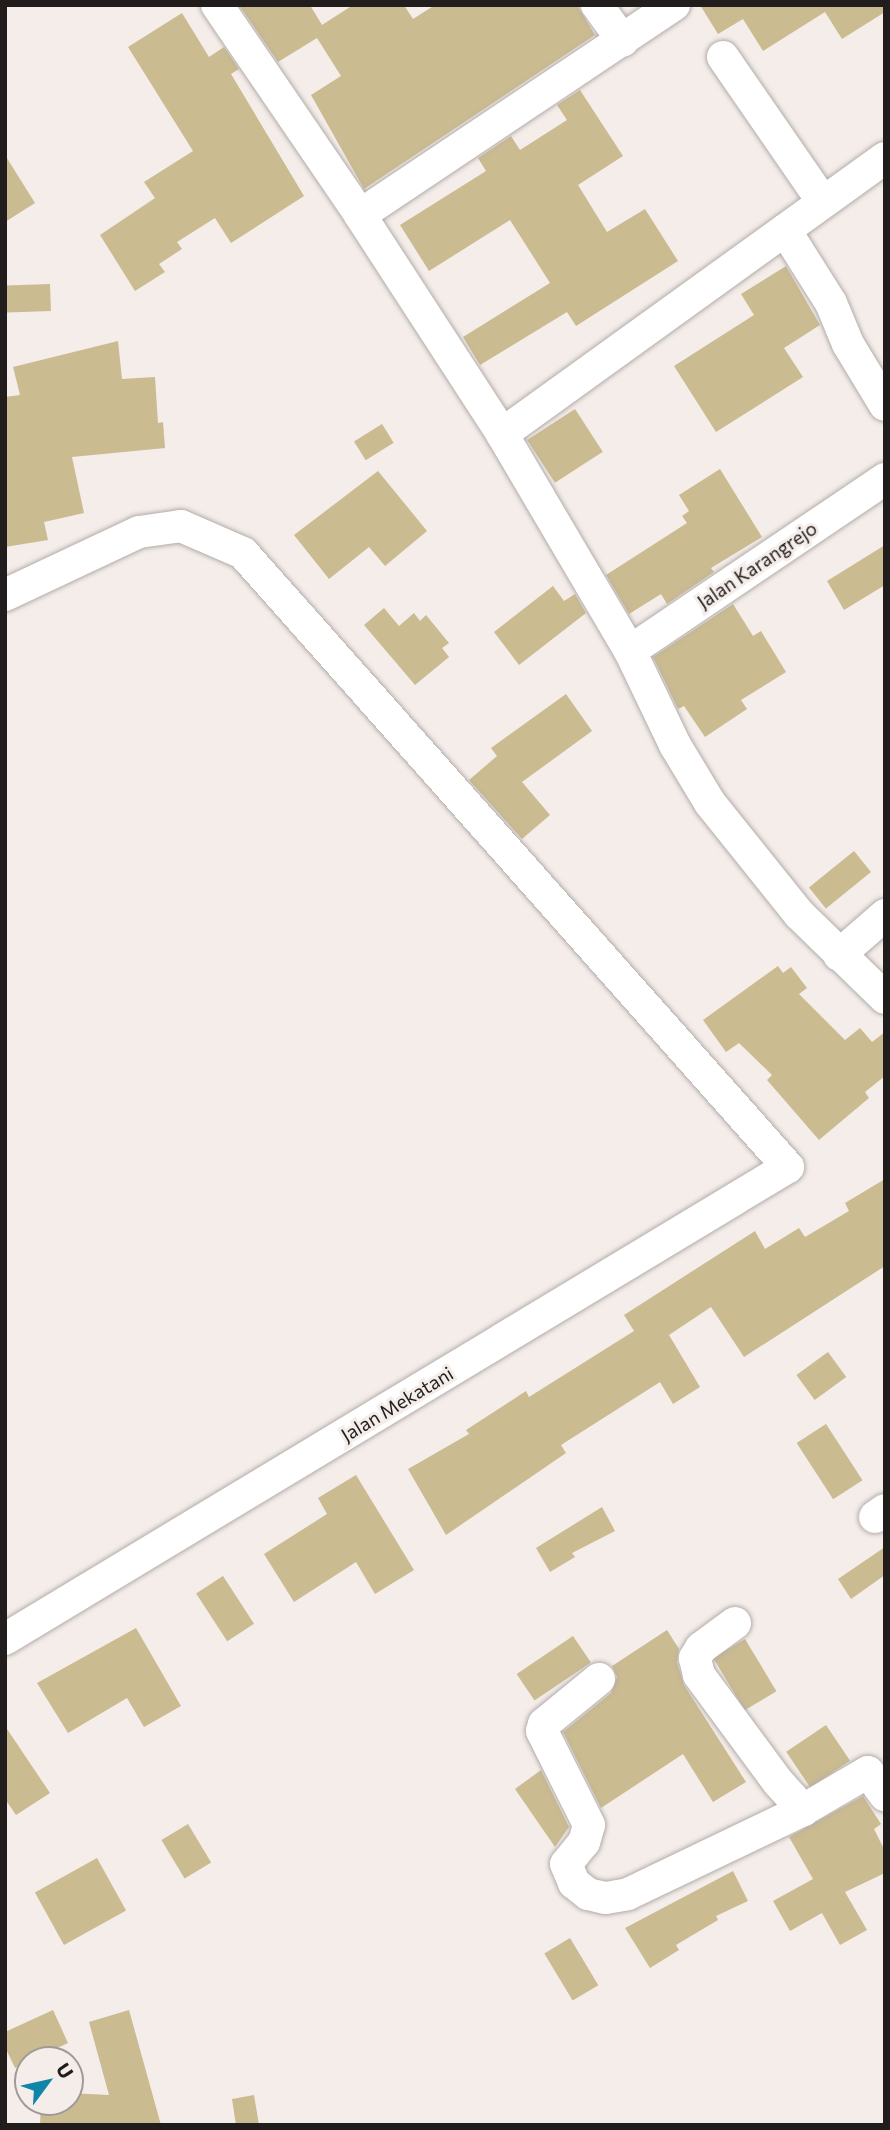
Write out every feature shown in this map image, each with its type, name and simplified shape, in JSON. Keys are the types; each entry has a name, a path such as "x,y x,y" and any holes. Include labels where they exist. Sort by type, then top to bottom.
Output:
{"street":[{"path":"217,5 360,215 502,434 630,651 675,745 710,803 760,869 839,956 885,999"},
{"path":"597,5 623,41"},
{"path":"360,215 674,5"},
{"path":"723,57 823,202"},
{"path":"502,434 885,158"},
{"path":"785,230 831,303 848,344 885,405"},
{"name":"Jalan Karangrejo","path":"630,651 885,480"},
{"name":"Jalan Mekatani","path":"5,596 139,531 181,526 243,553 788,1167 5,1639"},
{"path":"839,956 885,915"},
{"path":"734,1623 701,1648 695,1658 699,1675 803,1810"},
{"path":"599,1679 542,1731 589,1825 584,1842 566,1864 574,1883 588,1894 606,1898 628,1894 803,1810 868,1772 885,1795"}],"building":[{"path":"239,5 310,5 322,25 353,5 404,5 413,19 435,5 577,5 595,35 364,189 311,95 341,76 317,38 278,62"},
{"path":"700,5 885,5 885,12 842,39 825,12 763,51 743,19 718,34"},
{"path":"182,13 209,57 224,47 239,69 231,74 304,196 231,243 215,218 177,242 182,249 159,264 165,272 135,291 100,235 155,198 144,182 193,151 128,47"},
{"path":"580,90 623,156 578,185 607,232 645,209 678,261 576,326 567,312 480,365 463,337 550,283 510,220 429,271 400,225 486,171 478,158 511,136 520,150 567,120 557,105"},
{"path":"5,155 35,203 5,222"},
{"path":"786,266 820,325 784,348 803,377 716,432 674,366 754,315 741,294"},
{"path":"50,284 51,311 7,313 6,286"},
{"path":"118,341 122,379 155,377 158,423 163,422 165,448 72,457 84,513 44,522 48,540 5,547 5,397 20,395 13,367"},
{"path":"575,409 603,452 555,483 527,440"},
{"path":"382,424 394,443 366,460 354,441"},
{"path":"720,469 762,537 711,568 714,572 667,604 661,594 629,614 606,575 687,523 682,516 689,511 679,495"},
{"path":"378,471 427,531 385,566 369,547 329,579 294,535"},
{"path":"885,545 885,585 844,610 827,581"},
{"path":"553,586 564,601 575,594 586,613 519,665 494,632"},
{"path":"733,604 753,636 761,631 786,672 741,700 747,709 705,737 684,706 678,709 653,657"},
{"path":"384,608 399,626 414,613 420,621 426,615 449,643 442,648 449,657 415,685 364,625"},
{"path":"566,694 592,731 522,782 550,815 522,839 469,780 497,756 491,748"},
{"path":"854,851 871,872 826,908 809,888"},
{"path":"778,966 783,973 791,967 807,988 799,994 845,1040 860,1028 872,1042 885,1032 885,1076 865,1092 869,1098 819,1140 767,1080 772,1075 739,1043 726,1052 703,1020"},
{"path":"885,1179 885,1266 744,1357 711,1307 669,1335 700,1387 673,1404 660,1382 561,1445 566,1453 446,1535 408,1469 469,1434 466,1430 526,1391 529,1397 634,1331 624,1315 755,1231 765,1249 799,1228 805,1237 849,1211 845,1203"},
{"path":"828,1352 846,1377 815,1400 796,1375"},
{"path":"826,1424 862,1480 833,1499 797,1443"},
{"path":"356,1475 414,1570 375,1594 356,1562 294,1602 264,1554 327,1514 318,1498"},
{"path":"602,1507 615,1531 572,1553 575,1557 550,1572 536,1548"},
{"path":"885,1547 885,1575 851,1599 838,1579"},
{"path":"223,1576 254,1624 227,1641 196,1593"},
{"path":"136,1628 181,1706 144,1727 127,1698 68,1733 37,1683"},
{"path":"667,1630 679,1649 677,1662 684,1685 746,1782 713,1802 683,1754 601,1808 563,1732 611,1693 617,1677 612,1666"},
{"path":"573,1636 591,1663 535,1701 517,1674"},
{"path":"745,1639 776,1691 745,1710 713,1658"},
{"path":"826,1725 850,1761 810,1787 786,1752"},
{"path":"5,1726 50,1793 16,1815 5,1799"},
{"path":"541,1770 569,1827 555,1847 515,1789"},
{"path":"863,1796 881,1824 874,1829 885,1851 885,1873 845,1892 867,1930 840,1945 822,1913 790,1931 773,1901 813,1879 789,1837"},
{"path":"188,1824 211,1863 185,1879 161,1840"},
{"path":"97,1858 126,1910 64,1945 35,1892"},
{"path":"733,1871 748,1901 716,1916 718,1920 676,1945 679,1950 650,1968 625,1928"},
{"path":"570,1938 598,1985 573,2001 544,1953"},
{"path":"53,2010 68,2043 62,2046 14,2046 14,2066 5,2047 5,2032"},
{"path":"129,2010 161,2125 40,2125 40,2116 84,2116 84,2094 109,2095 89,2022"},
{"path":"254,2095 259,2125 236,2125 232,2099"}]}
